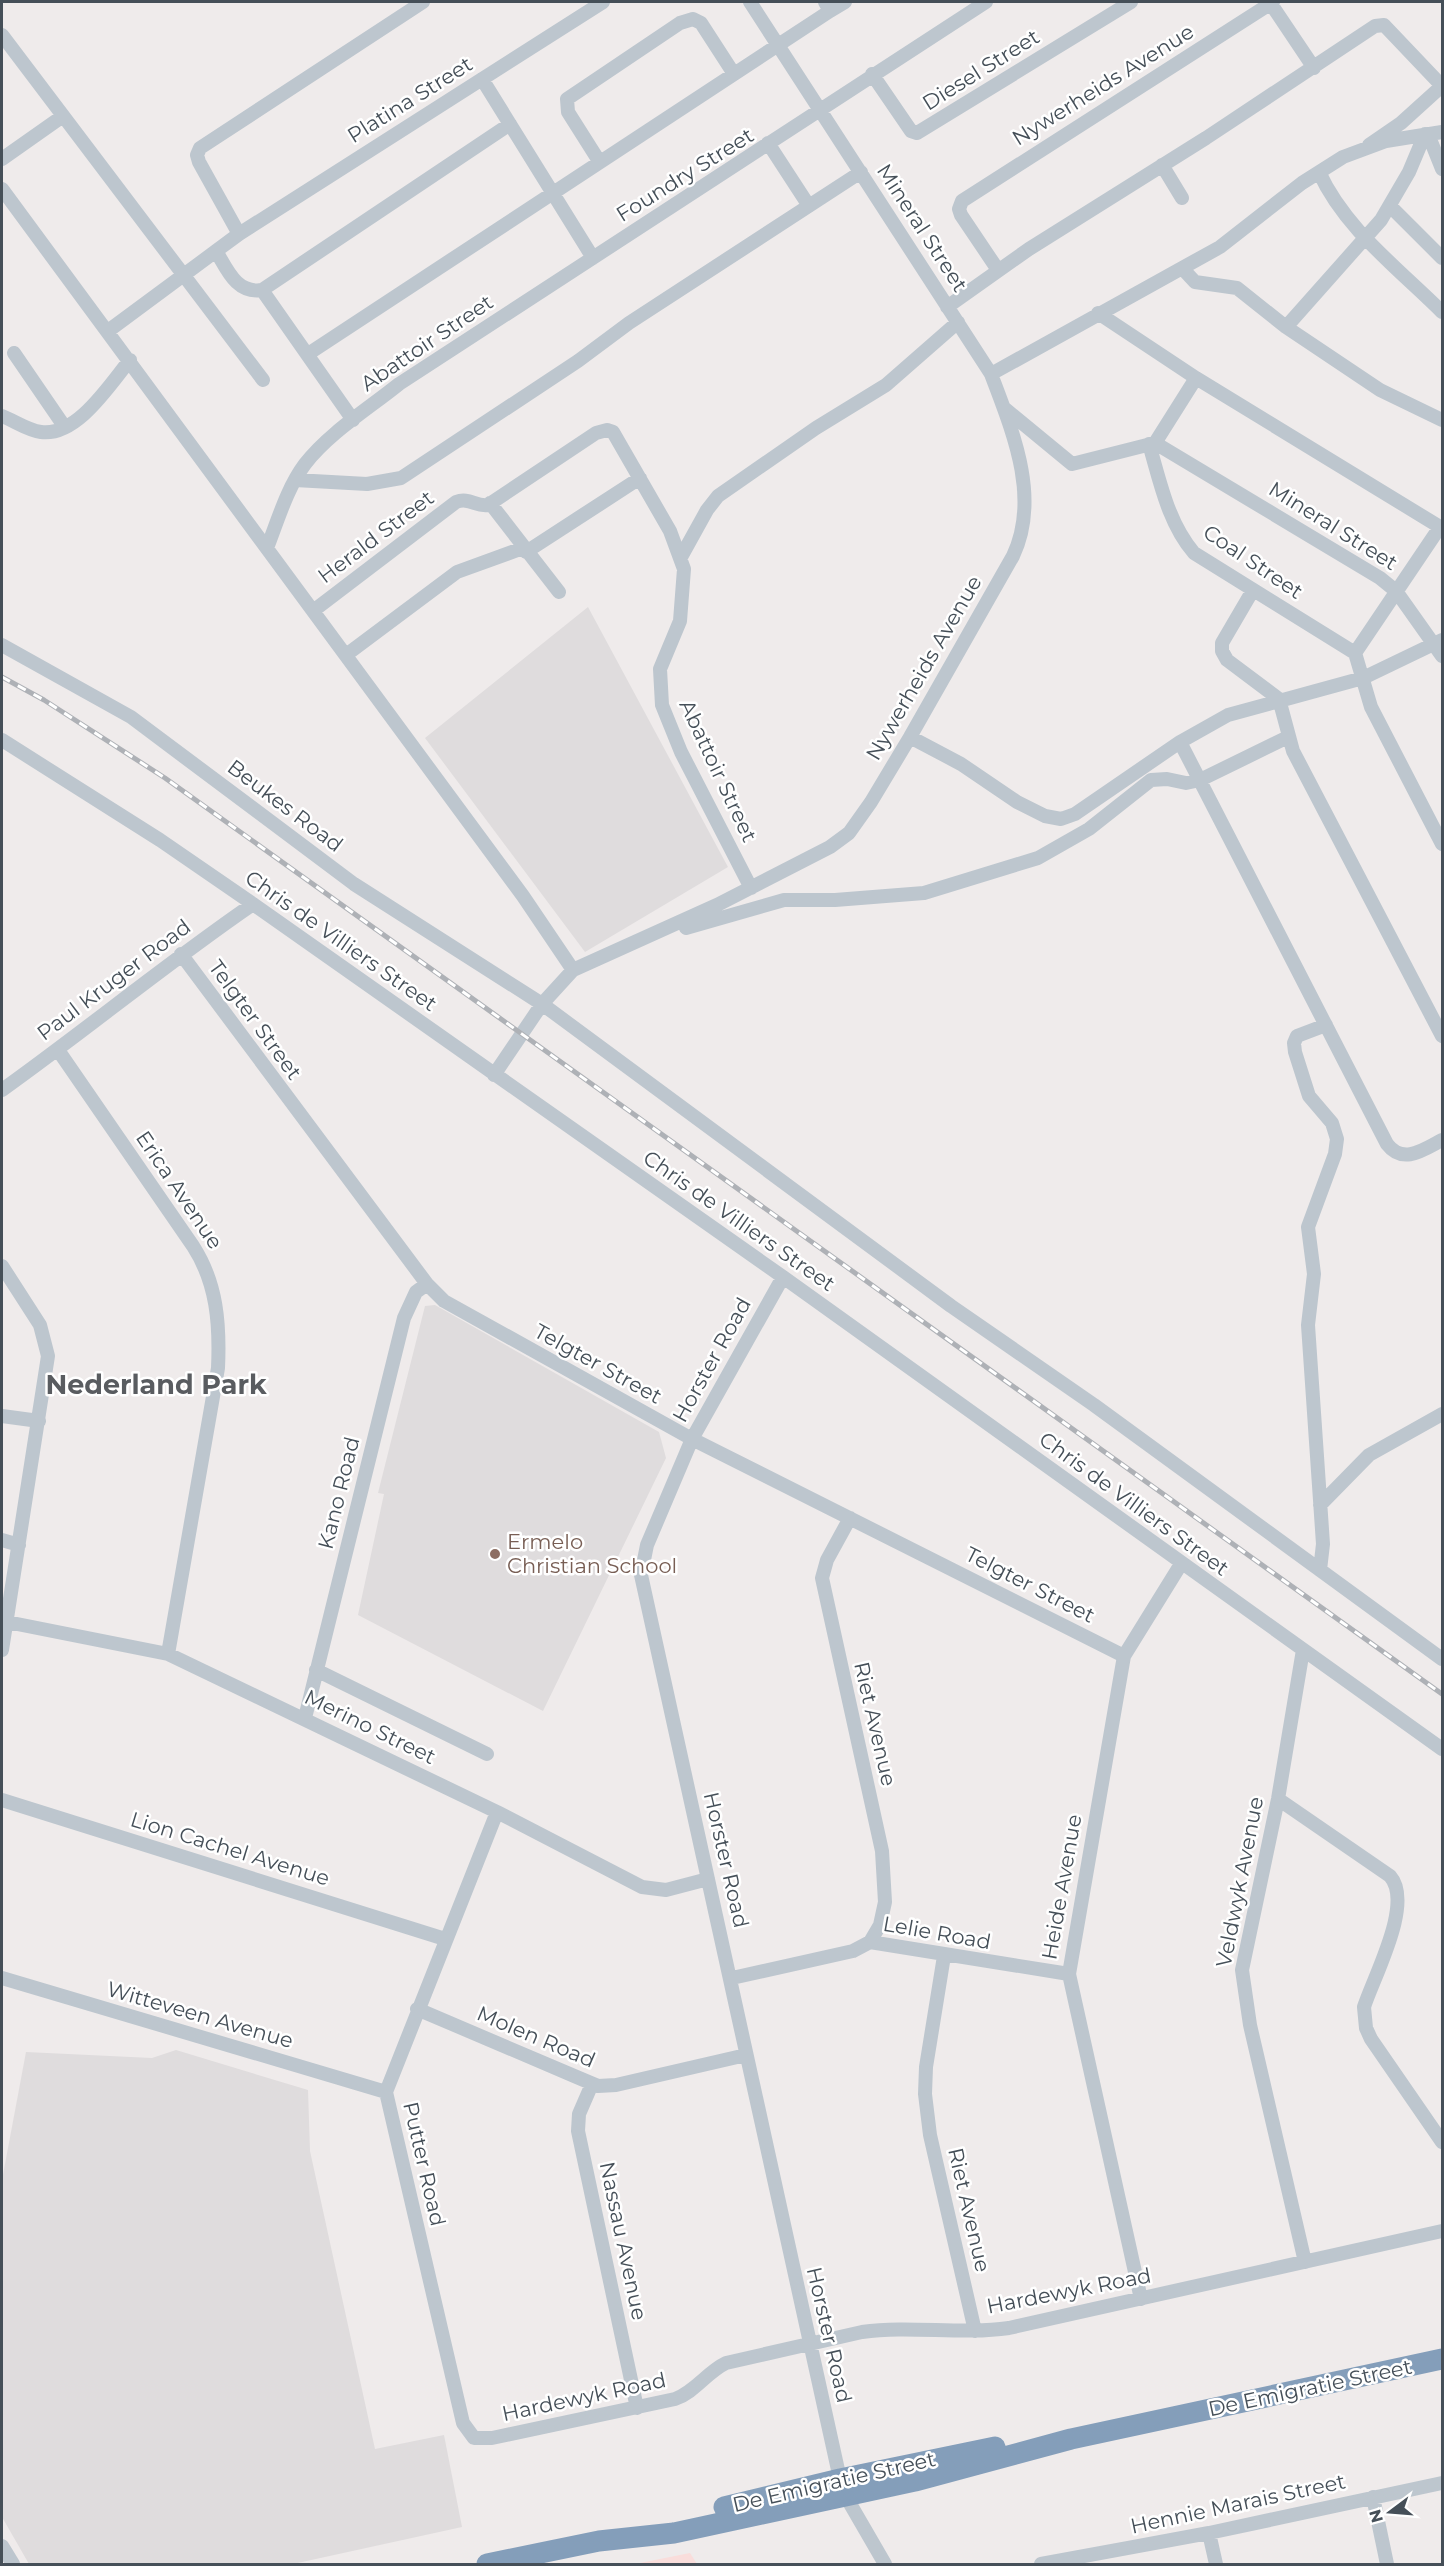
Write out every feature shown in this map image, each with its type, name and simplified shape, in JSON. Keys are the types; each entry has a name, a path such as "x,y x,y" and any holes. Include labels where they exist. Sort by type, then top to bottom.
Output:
{"highway":[{"name":"De Emigratie Street","path":"487,2565 599,2541 634,2528 842,2487 969,2467 1071,2439 1443,2359"}],"street":[{"path":"239,234 199,162 198,151 423,2"},
{"name":"Platina Street","path":"108,331 239,234 603,2"},
{"name":"Mineral Street","path":"750,2 991,374"},
{"path":"308,354 778,45 828,6 845,2"},
{"path":"768,143 986,2"},
{"name":"Diesel Street","path":"872,74 910,131 917,133 1131,2"},
{"name":"Nywerheids Avenue","path":"998,270 961,215 959,209 962,201 1272,3 1314,68"},
{"path":"599,161 568,112 567,99 680,23 693,19 701,23 734,74"},
{"path":"947,307 998,270 1314,68 1375,26 1384,25 1439,80 1442,86 1440,91 1401,123 1369,146 1319,172 1235,237 991,374"},
{"path":"2,35 263,380"},
{"path":"482,79 592,258"},
{"path":"2,159 63,116"},
{"path":"216,251 239,285 249,290 262,290 510,124"},
{"path":"1369,146 1432,133"},
{"path":"1432,133 1443,169"},
{"path":"1286,327 1366,239 1390,206 1432,133"},
{"name":"Foundry Street","path":"592,258 768,143 808,206"},
{"path":"1162,165 1182,198"},
{"path":"295,480 367,484 401,478 587,354 628,324 861,172"},
{"path":"1319,172 1335,199 1366,239 1443,312"},
{"path":"2,189 346,655 573,970 542,1004 494,1075"},
{"path":"1390,206 1443,258"},
{"name":"Abattoir Street","path":"262,290 353,420 399,384 592,258"},
{"path":"1182,268 1195,282 1237,288 1286,327 1380,390 1443,420"},
{"name":"Mineral Street","path":"1098,313 1196,378 1441,527 1395,591 1380,578 1152,443"},
{"path":"681,557 707,510 718,496 816,428 886,386 958,322"},
{"path":"14,353 64,426"},
{"path":"2,416 43,432 64,426 88,412 130,360"},
{"name":"Nywerheids Avenue","path":"573,970 717,905 830,848 849,833 871,802 1013,556 1023,532 1026,507 1024,483 1004,408 991,374"},
{"path":"1004,408 1072,464 1152,443 1196,378"},
{"path":"267,548 295,480 312,456 353,420"},
{"name":"Abattoir Street","path":"490,503 596,433 609,430 618,438 670,531 681,557 684,580 681,611 677,631 660,669 660,696 681,752 751,888"},
{"name":"Coal Street","path":"1152,443 1166,502 1186,544 1200,557 1355,653"},
{"path":"346,655 457,572 524,550 640,478"},
{"name":"Herald Street","path":"313,611 456,502 467,500 480,506 490,503"},
{"path":"490,503 524,550 559,592"},
{"path":"1253,590 1222,643 1221,651 1227,660 1283,698 1288,737 1293,751 1443,1036"},
{"path":"910,737 977,774 1027,808 1055,819 1075,814 1180,742 1228,715 1283,698 1363,678 1440,647 1395,591 1355,653 1363,678 1376,718 1443,844"},
{"name":"Beukes Road","path":"2,645 131,717 354,885 542,1004 951,1306 1095,1405 1443,1659"},
{"path":"663,930 685,928 784,900 835,900 924,893 1038,858 1089,829 1151,780 1167,779 1186,783 1200,780 1288,737"},
{"name":"Chris de Villiers Street","path":"2,740 160,840 253,904 783,1277 1181,1564 1443,1749"},
{"path":"1180,742 1387,1144 1395,1153 1412,1155 1443,1140"},
{"name":"Paul Kruger Road","path":"2,1090 58,1050 181,954 253,904"},
{"name":"Telgter Street","path":"181,954 427,1284 444,1301 692,1439 1124,1656"},
{"path":"1320,1570 1323,1544 1308,1325 1314,1274 1308,1227 1335,1154 1337,1139 1332,1123 1309,1096 1294,1046 1300,1035 1326,1025"},
{"name":"Erica Avenue","path":"58,1050 194,1246 206,1268 213,1290 218,1333 218,1368 168,1654"},
{"path":"2,1266 40,1325 48,1347 39,1421 4,1621 2,1650"},
{"name":"Horster Road","path":"783,1277 692,1439 646,1545 640,1568 732,1978 808,2345 842,2487 885,2565"},
{"name":"Kano Road","path":"305,1718 404,1318 416,1292 427,1284"},
{"path":"1320,1505 1369,1455 1443,1414"},
{"path":"2,1416 39,1421"},
{"name":"Riet Avenue","path":"850,1518 827,1560 822,1578 882,1851 885,1902 880,1925 870,1942"},
{"path":"2,1540 19,1545"},
{"name":"Heide Avenue","path":"1141,2299 1069,1974 1124,1656 1181,1564"},
{"name":"Merino Street","path":"4,1621 168,1654 497,1812 642,1887 666,1890 708,1879"},
{"name":"Veldwyk Avenue","path":"1303,1650 1278,1799 1242,1970 1250,2025 1305,2262"},
{"path":"316,1670 487,1754"},
{"path":"1278,1799 1390,1876 1397,1886 1398,1910 1364,2007 1364,2017 1371,2038 1443,2142"},
{"name":"Lion Cachel Avenue","path":"2,1800 445,1939"},
{"name":"Putter Road","path":"467,2432 386,2092 497,1812"},
{"name":"Lelie Road","path":"732,1978 853,1951 870,1942 944,1956 1069,1974"},
{"name":"Riet Avenue","path":"944,1956 925,2074 925,2104 975,2331"},
{"name":"Witteveen Avenue","path":"2,1978 386,2092"},
{"name":"Molen Road","path":"417,2009 592,2084 605,2087 747,2055"},
{"name":"Nassau Avenue","path":"592,2084 579,2114 578,2131 637,2408"},
{"name":"Hardewyk Road","path":"467,2432 474,2438 486,2439 637,2408 680,2397 726,2363 882,2329 975,2331 1022,2325 1443,2231"},
{"name":"Hennie Marais Street","path":"1041,2565 1209,2533 1443,2483"},
{"path":"1373,2497 1387,2565"},
{"path":"1209,2533 1216,2565"},
{"path":"2,2546 13,2565"}],"shaded area":[{"path":"588,607 728,867 585,952 425,738"},
{"name":"Ermelo Christian School","path":"435,1305 659,1432 666,1458 543,1711 358,1615 384,1494 378,1493 425,1306"},
{"path":"176,2050 308,2090 310,2151 375,2449 444,2435 462,2527 293,2564 29,2564 2,2517 2,2180 26,2052 152,2058"},
{"path":"690,2553 697,2564 635,2564"}],"railway":[{"path":"2,677 44,700 165,778 1442,1694"}],"place":[{"name":"Ermelo Christian School","path":"495,1554"}],"district":[{"name":"Nederland Park","path":"156,1385"}]}
